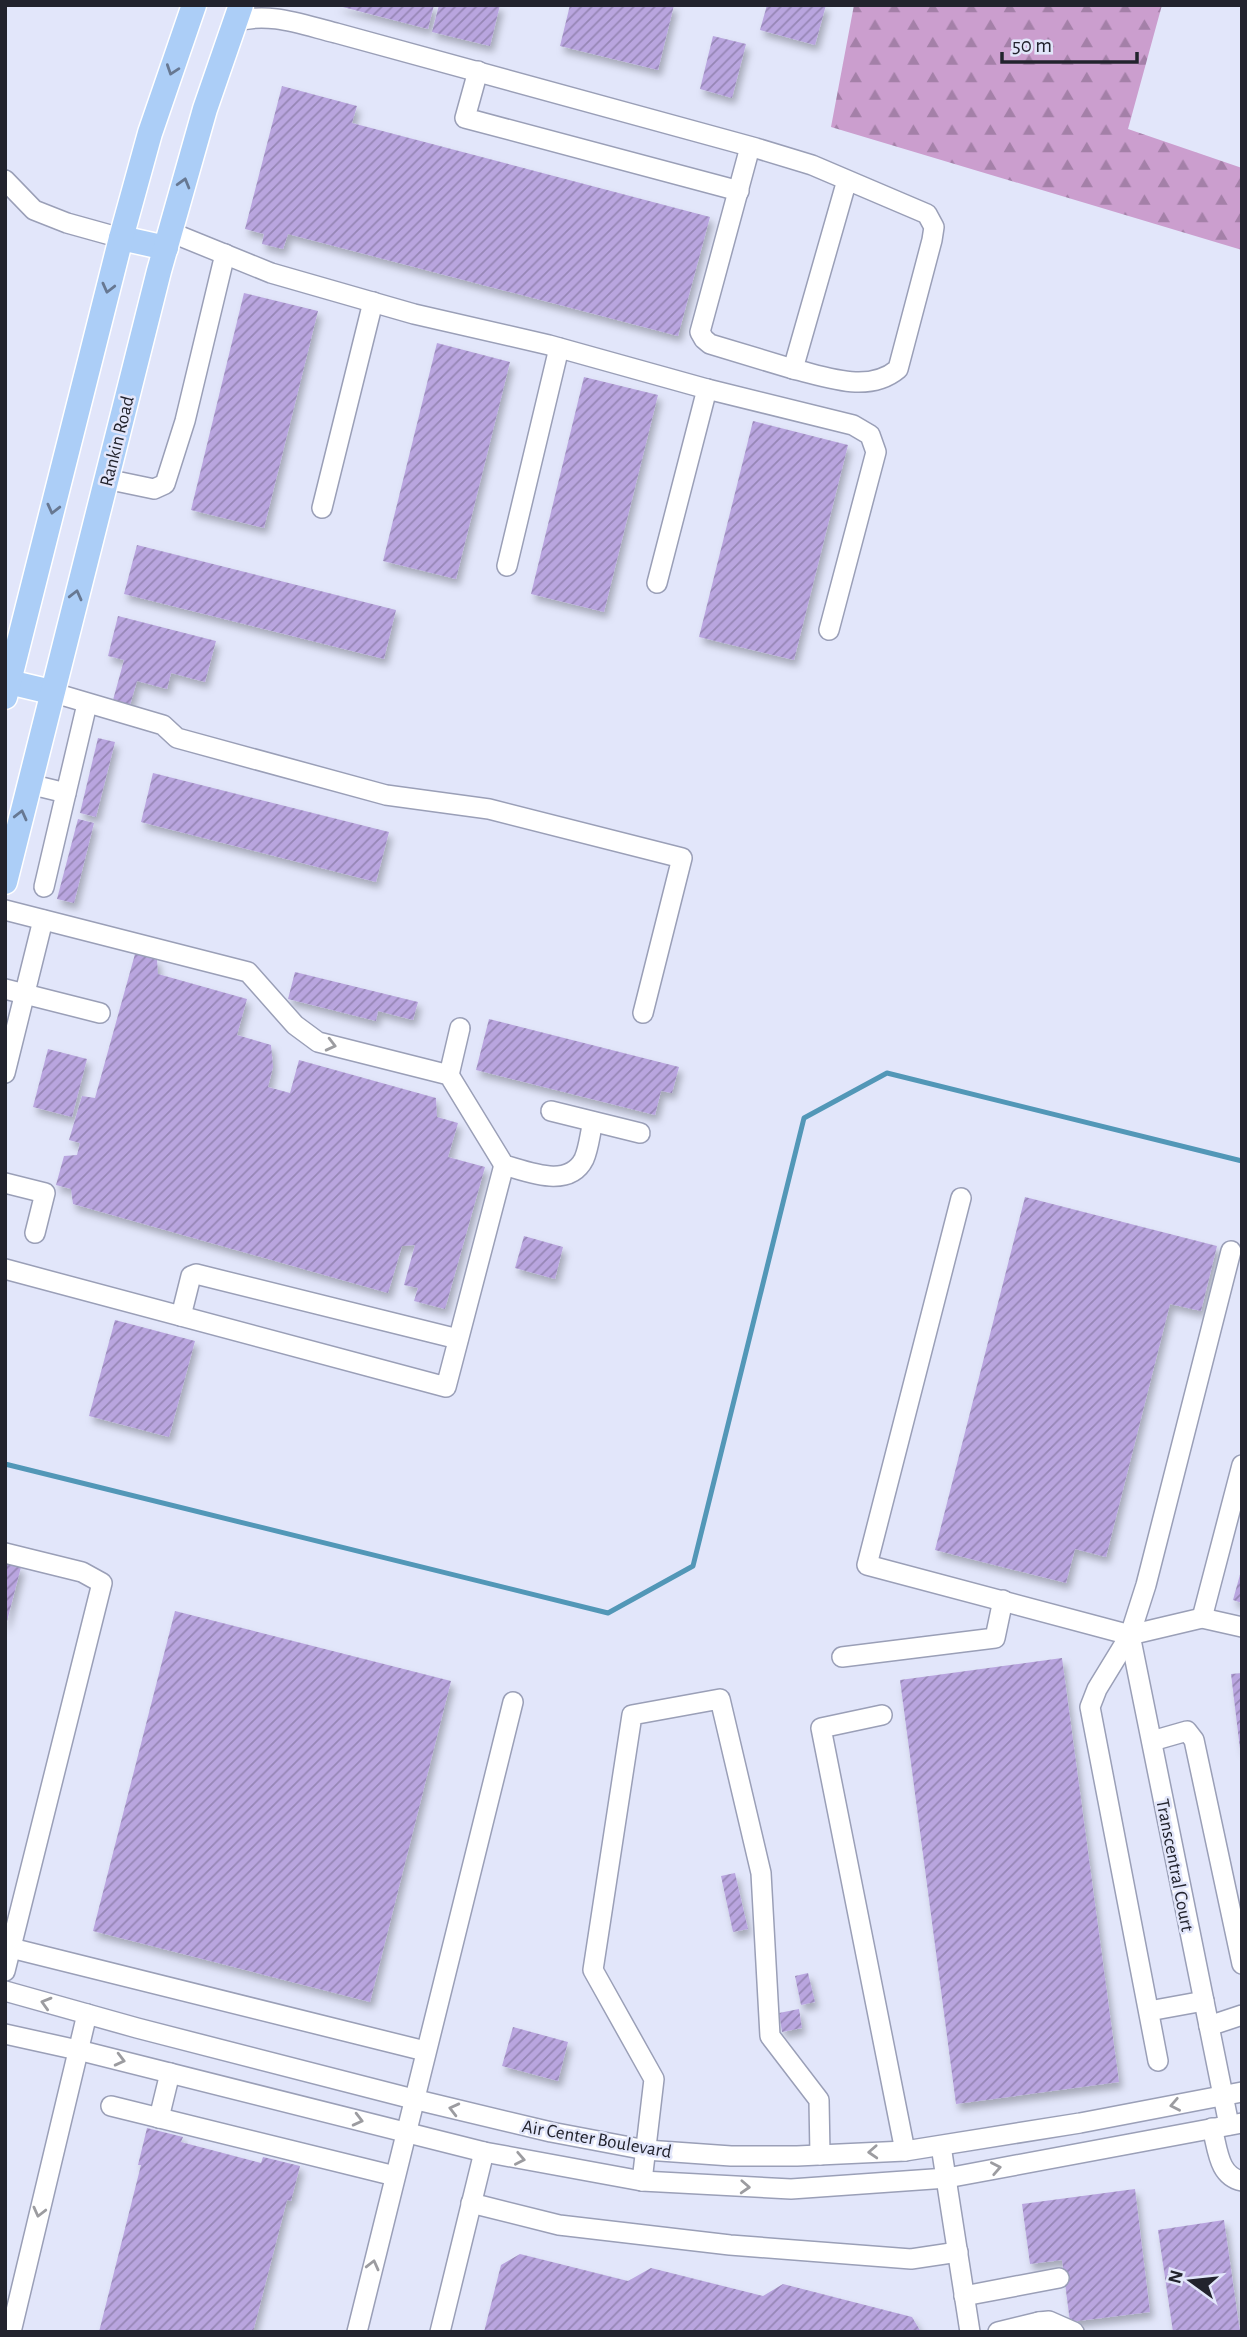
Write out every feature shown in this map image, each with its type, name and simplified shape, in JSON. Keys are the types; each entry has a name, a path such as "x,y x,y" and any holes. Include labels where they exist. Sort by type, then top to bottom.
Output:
{"main road":[{"path":"51,692 7,690 121,238 150,133 194,5"},
{"name":"Rankin Road","path":"5,882 51,692 168,240 205,109 238,14"},
{"path":"121,238 168,240"}],"street":[{"path":"238,14 272,18 478,71 750,147 812,165 927,214 934,227 898,369 887,379 869,383 843,380 793,369 710,344 704,339 700,332 750,147"},
{"path":"478,71 465,118 738,191"},
{"path":"5,180 34,210 121,238"},
{"path":"793,369 847,180"},
{"path":"168,240 225,254 271,273 373,302 853,425 870,435 876,452 830,631"},
{"path":"106,479 154,489 165,484 185,421 225,254"},
{"path":"322,508 373,302"},
{"path":"507,566 559,348"},
{"path":"657,583 708,389"},
{"path":"51,692 163,725 177,738 386,795 488,809 682,858 643,1013"},
{"path":"44,887 87,704"},
{"path":"29,784 66,793"},
{"path":"5,910 248,972 295,1025 318,1042 449,1075 504,1165 547,1176 564,1176 577,1170 585,1157 593,1122"},
{"path":"5,1073 43,920"},
{"path":"5,989 100,1013"},
{"path":"449,1075 460,1028"},
{"path":"551,1111 640,1133"},
{"path":"5,1269 446,1387 504,1165"},
{"path":"5,1183 45,1194 35,1233"},
{"path":"961,1198 867,1564 1130,1634 1202,1618 1242,1627"},
{"path":"1158,2061 1090,1707 1097,1689 1130,1634 1146,1585 1231,1251"},
{"path":"181,1316 191,1276 196,1274 458,1339"},
{"path":"1202,1618 1242,1465"},
{"path":"5,1553 82,1572 102,1583 5,1971"},
{"path":"842,1657 995,1638 1003,1600"},
{"name":"Transcentral Court","path":"1130,1634 1209,2026 1232,2094 1223,2171 1231,2179 1242,2181"},
{"path":"642,2181 654,2079 593,1970 632,1715 720,1699 761,1872 770,2036 819,2100 820,2155"},
{"path":"357,2332 513,1702"},
{"path":"882,1716 821,1728 905,2151"},
{"path":"1152,1741 1186,1731 1194,1740 1242,1964"},
{"path":"10,1943 425,2051"},
{"name":"Air Center Boulevard","path":"5,1991 413,2099 551,2132 646,2150 731,2156 905,2151 1080,2123 1232,2094"},
{"path":"1149,2011 1204,2001"},
{"path":"11,2332 87,2014"},
{"path":"1209,2026 1242,2015"},
{"name":"Air Center Boulevard","path":"5,2034 79,2050 484,2152 642,2181 791,2189 947,2178 1228,2125"},
{"path":"159,2118 170,2073"},
{"path":"111,2106 393,2186"},
{"path":"941,2146 970,2332"},
{"path":"440,2332 484,2152"},
{"path":"471,2203 559,2225 730,2245 911,2259 958,2252"},
{"path":"964,2296 1059,2278"},
{"path":"998,2332 1040,2327 1049,2321 1074,2332"}],"green space":[{"path":"854,5 1162,5 1128,129 1242,168 1242,250 831,127"}],"building":[{"path":"335,5 434,5 428,29"},
{"path":"439,5 500,5 490,46 432,32"},
{"path":"570,5 674,5 658,70 560,46"},
{"path":"767,5 826,5 815,45 760,30"},
{"path":"713,36 746,44 732,98 700,89"},
{"path":"282,86 357,106 352,123 710,217 678,336 288,234 283,249 262,244 264,234 245,229"},
{"path":"244,293 318,311 264,528 191,510"},
{"path":"437,343 510,362 456,579 383,561"},
{"path":"584,377 658,395 604,612 531,594"},
{"path":"753,421 848,445 794,660 699,637"},
{"path":"137,545 396,610 384,659 124,594"},
{"path":"118,616 216,641 205,682 171,673 167,689 137,681 130,705 113,700 124,660 108,656"},
{"path":"98,738 115,742 96,817 80,813"},
{"path":"153,773 389,832 376,882 141,822"},
{"path":"78,819 94,823 74,903 57,899"},
{"path":"135,954 157,960 158,974 247,999 237,1035 271,1045 273,1067 268,1087 290,1093 299,1060 436,1098 437,1117 458,1123 448,1157 485,1167 445,1309 414,1301 418,1288 404,1285 415,1245 402,1246 388,1293 73,1204 71,1189 56,1185 64,1156 77,1155 80,1143 69,1140 82,1096 95,1098"},
{"path":"295,972 418,1002 413,1020 378,1011 376,1021 288,999"},
{"path":"489,1019 679,1067 672,1093 661,1091 655,1115 476,1070"},
{"path":"48,1049 87,1059 72,1117 33,1107"},
{"path":"1025,1197 1217,1246 1201,1311 1170,1304 1106,1557 1075,1549 1066,1583 935,1550"},
{"path":"524,1236 563,1247 555,1279 515,1268"},
{"path":"115,1320 195,1341 169,1437 89,1416"},
{"path":"5,1563 21,1567 6,1625 5,1625"},
{"path":"1242,1571 1242,1603 1233,1600"},
{"path":"175,1611 451,1681 370,2002 93,1931"},
{"path":"1062,1658 1119,2082 956,2104 900,1680"},
{"path":"1242,1673 1242,1749 1240,1749 1231,1674"},
{"path":"735,1873 748,1929 733,1932 721,1876"},
{"path":"808,1973 815,2002 801,2005 795,1976"},
{"path":"799,2009 802,2028 782,2032 779,2013"},
{"path":"513,2027 568,2042 558,2081 502,2066"},
{"path":"147,2128 183,2137 181,2142 261,2163 263,2157 300,2166 291,2201 287,2200 253,2332 99,2332 141,2165 138,2165"},
{"path":"1135,2189 1150,2312 1070,2322 1062,2260 1030,2264 1022,2204"},
{"path":"1224,2220 1240,2332 1173,2332 1158,2230"},
{"path":"520,2254 628,2281 651,2268 763,2296 783,2284 912,2317 921,2332 484,2332 501,2265"}],"waterway":[{"path":"5,1464 608,1613 693,1566 804,1118 887,1073 1242,1161"}]}
